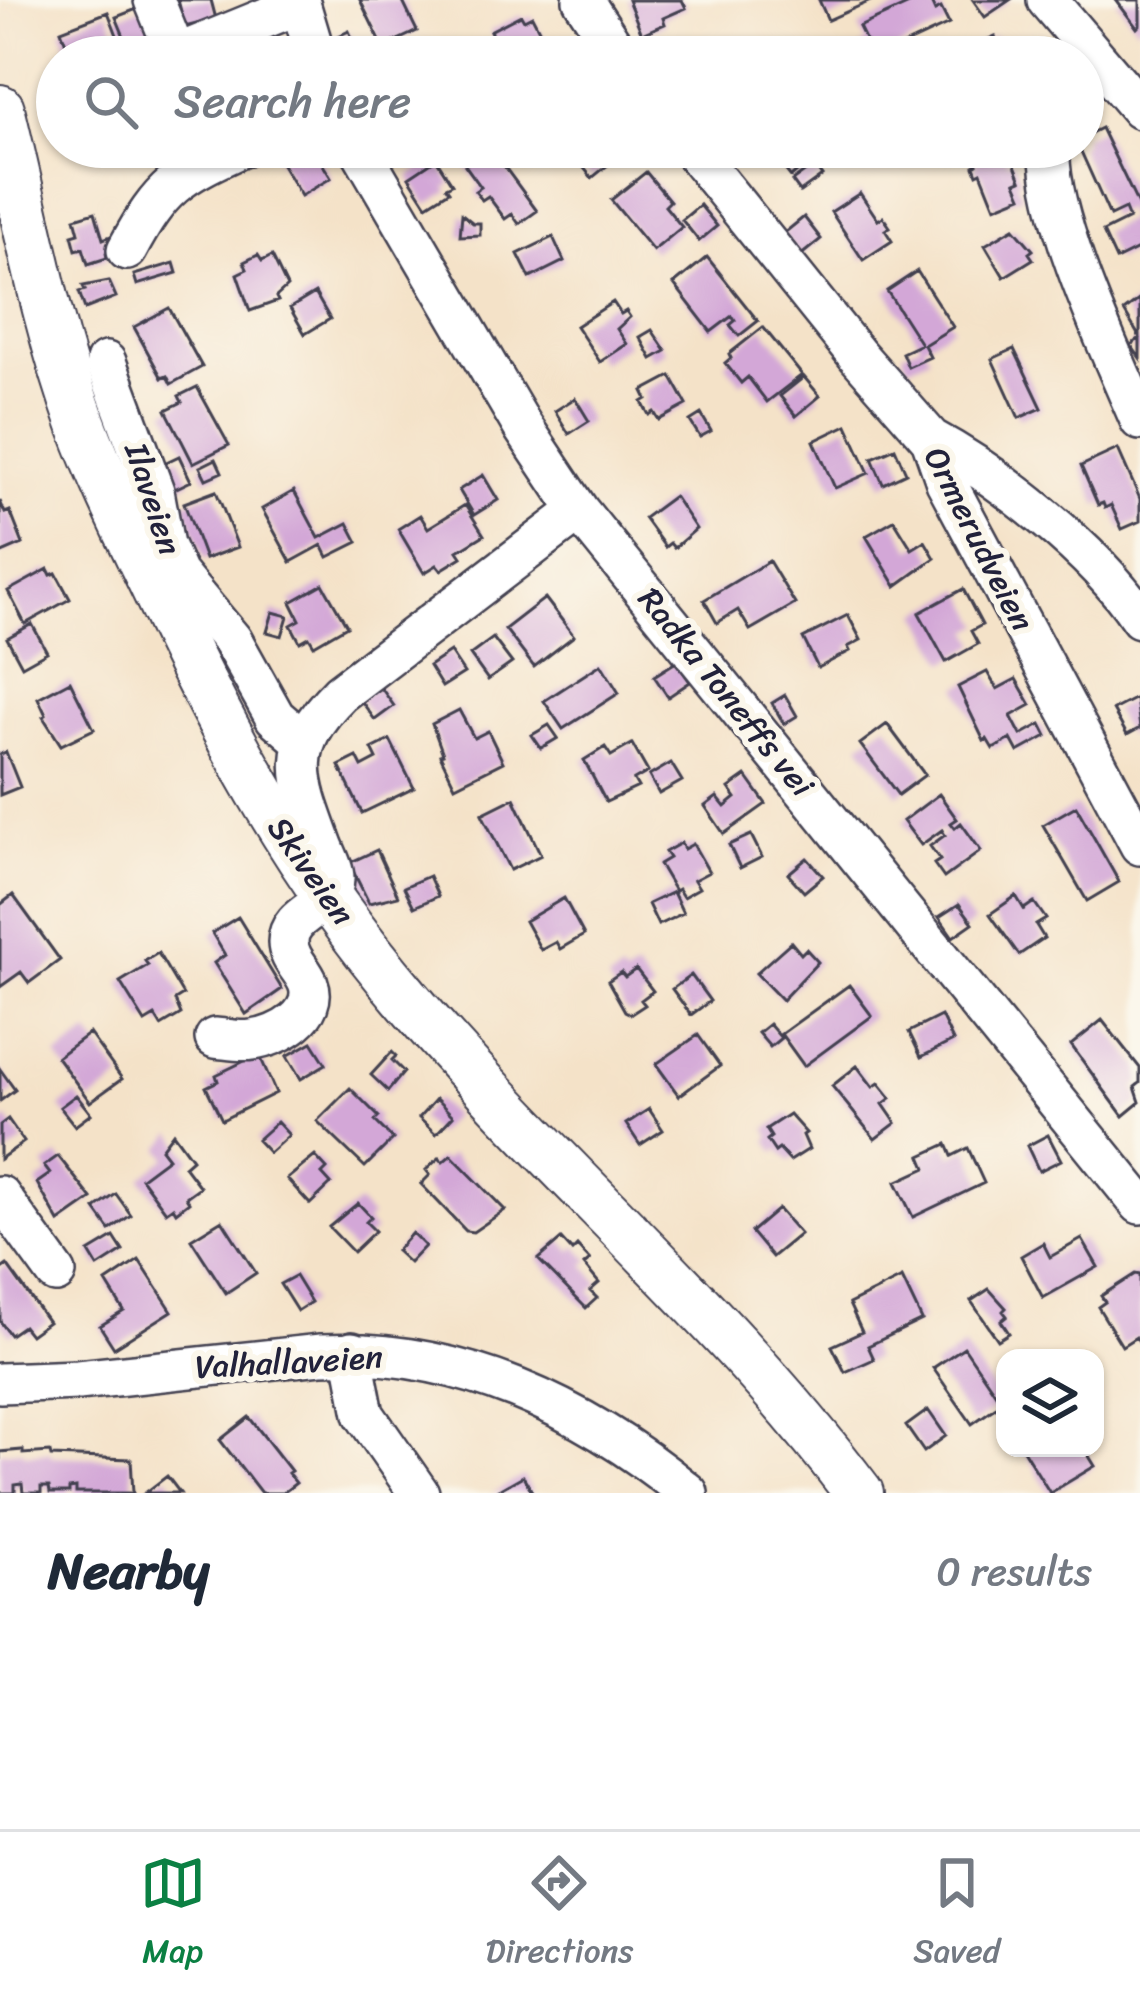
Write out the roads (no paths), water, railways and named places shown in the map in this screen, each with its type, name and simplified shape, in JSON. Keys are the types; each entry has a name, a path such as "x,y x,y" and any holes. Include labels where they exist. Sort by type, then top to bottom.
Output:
{"main road":[{"name":"Skiveien","path":"0,109 58,346 89,443 232,744 280,830 326,899 422,1016 722,1329 859,1493"}],"street":[{"path":"154,0 166,36"},
{"path":"583,0 606,36"},
{"path":"1047,0 1067,36"},
{"path":"220,36 300,2 310,36"},
{"path":"1104,76 1140,109"},
{"path":"128,250 165,189 198,168"},
{"name":"Radka Toneffs vei","path":"371,168 579,512 1140,1204"},
{"name":"Ormerudveien","path":"707,168 931,439 946,482 1140,845"},
{"path":"1050,168 1060,213 1104,337 1140,420"},
{"name":"Ilaveien","path":"106,362 154,491 164,544 178,574 232,640 275,717 303,741"},
{"path":"931,439 974,461 1075,546 1140,618"},
{"path":"215,1039 254,1040 288,1027 305,1014 311,1001 308,983 291,957 290,932 301,916 326,899 334,878 301,773 303,741 314,718 340,692 579,512"},
{"path":"0,1196 56,1274"},
{"path":"352,1352 364,1414 419,1493"},
{"name":"Valhallaveien","path":"0,1383 78,1380 352,1352 442,1365 540,1398 604,1431 688,1493"}]}
